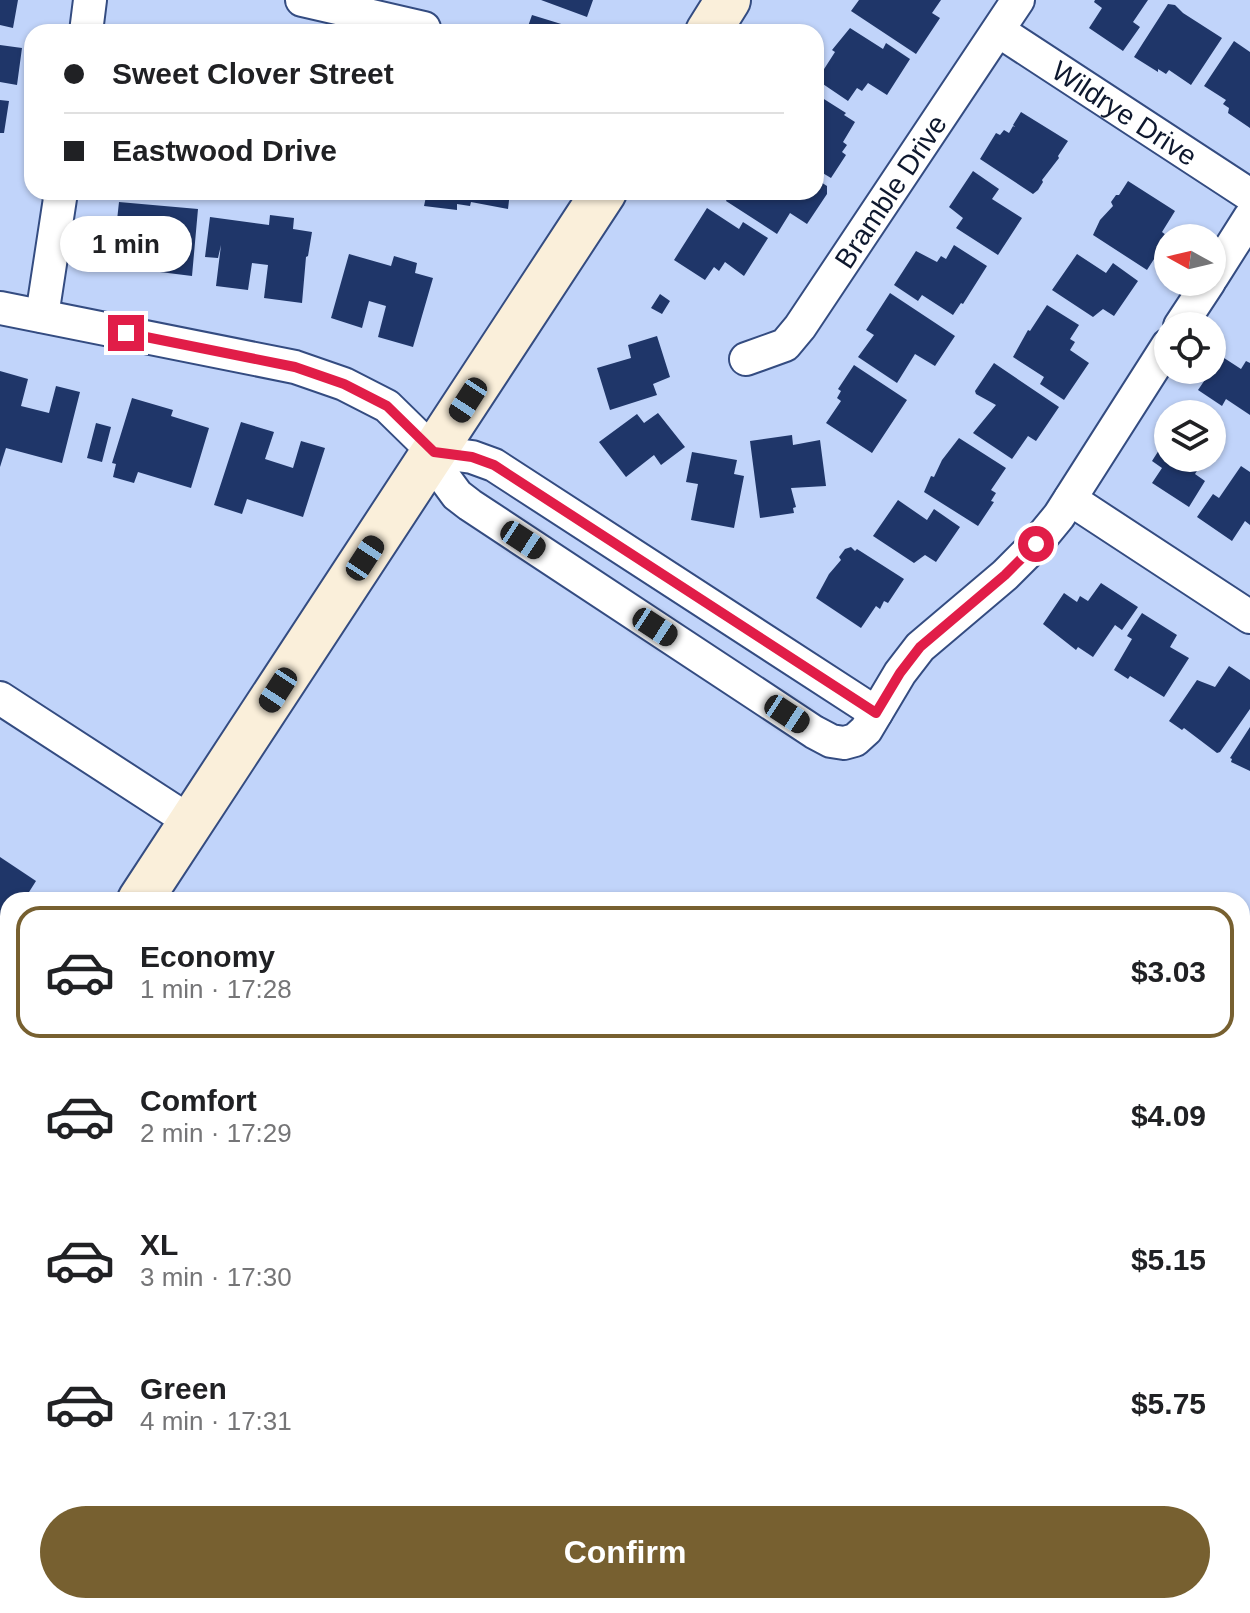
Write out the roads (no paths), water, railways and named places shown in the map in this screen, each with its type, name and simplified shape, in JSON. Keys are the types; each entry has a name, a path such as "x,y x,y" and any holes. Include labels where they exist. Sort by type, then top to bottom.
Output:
{"main road":[{"path":"713,24 728,0"},
{"path":"145,892 599,200"}],"street":[{"path":"87,24 90,0"},
{"path":"302,0 407,24"},
{"name":"Bramble Drive","path":"746,359 785,345 800,327 1018,0"},
{"name":"Wildrye Drive","path":"999,31 1250,195"},
{"path":"42,316 60,200"},
{"path":"1226,255 1250,217"},
{"path":"0,308 295,367 344,384 387,406 434,452 446,480 457,495 470,505 814,732 831,741 844,743 855,740 866,730 900,673 920,647 1005,575 1036,544 1070,499 1154,367"},
{"path":"434,452 472,457 494,465 876,713"},
{"path":"1070,499 1250,617"},
{"path":"0,698 191,822"}]}
